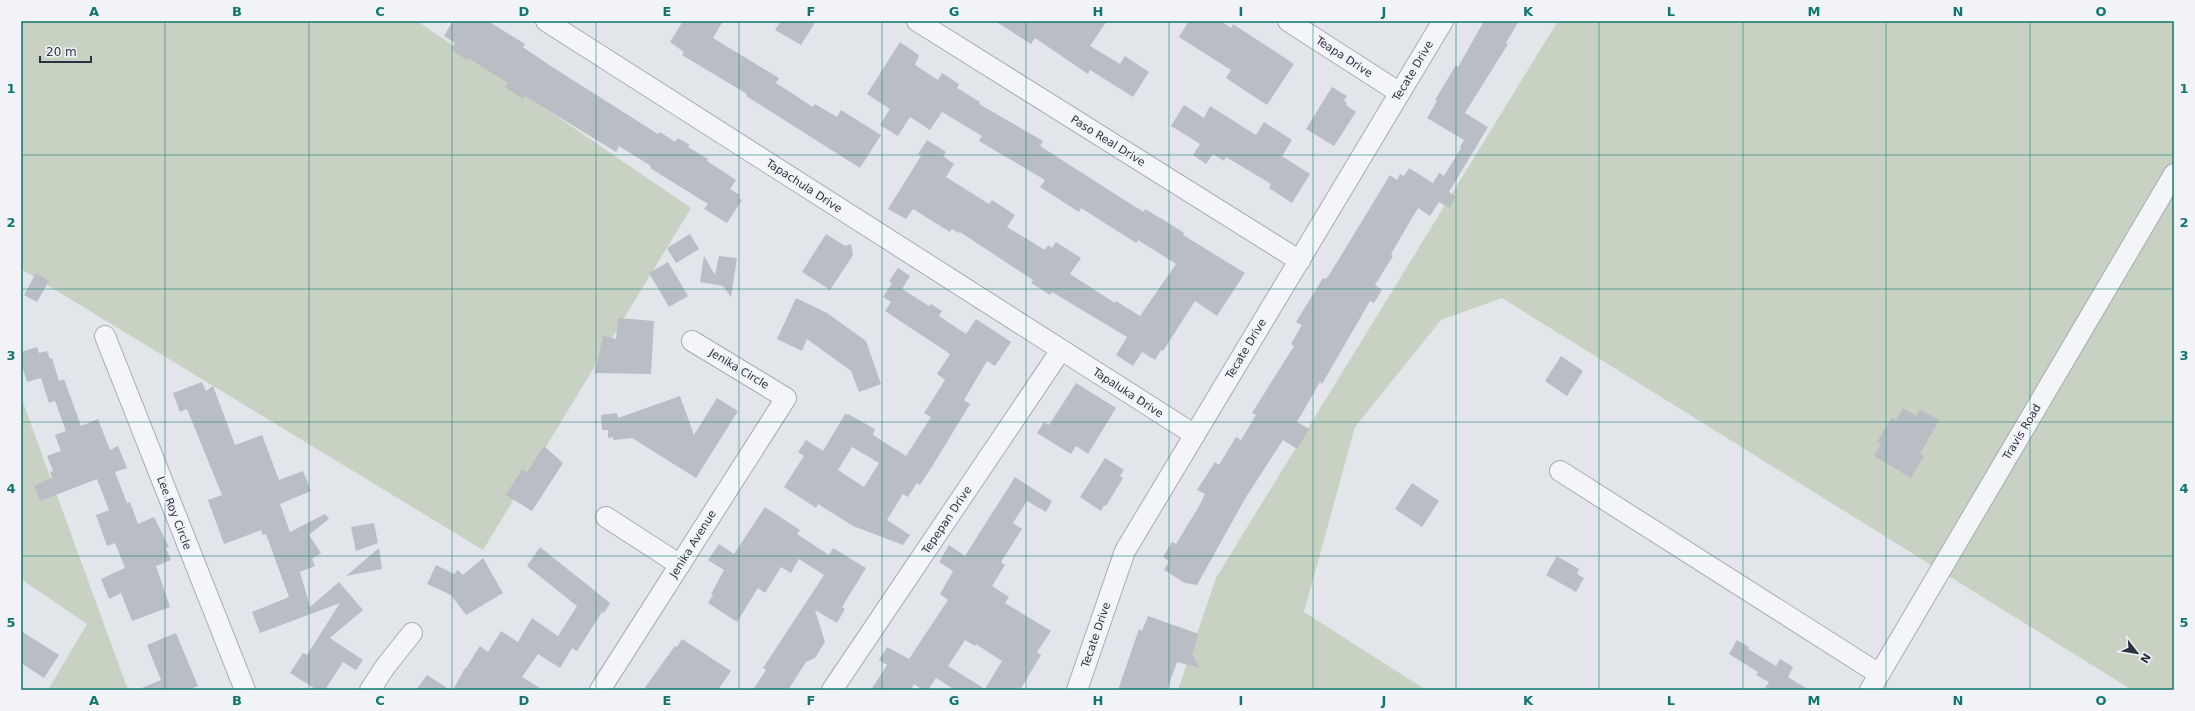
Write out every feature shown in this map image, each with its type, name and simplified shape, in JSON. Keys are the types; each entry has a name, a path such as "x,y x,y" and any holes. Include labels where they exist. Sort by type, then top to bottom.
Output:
{"street":[{"name":"Tapachula Drive","path":"546,21 1061,350"},
{"name":"Paso Real Drive","path":"917,21 1300,261"},
{"name":"Teapa Drive","path":"1288,21 1400,93"},
{"name":"Tecate Drive","path":"1077,690 1125,551 1443,21"},
{"name":"Travis Road","path":"1874,682 2174,174"},
{"name":"Lee Roy Circle","path":"105,336 245,690"},
{"name":"Jenika Circle","path":"692,341 786,398"},
{"name":"Tapaluka Drive","path":"1061,350 1194,435"},
{"name":"Tepepan Drive","path":"832,690 1061,350"},
{"name":"Jenika Avenue","path":"600,690 786,398"},
{"path":"1560,471 1874,682"},
{"path":"606,517 680,565"},
{"path":"370,690 385,667 412,633"}],"green space":[{"path":"21,21 417,21 691,208 483,550 21,269"},
{"path":"1558,21 2174,21 2174,690 2132,690 1502,298 1441,320 1355,427 1304,612 1426,690 1178,690 1216,578"},
{"path":"21,397 128,690 48,690 87,624 21,579"}],"building":[{"path":"453,21 488,21 525,44 523,47 546,63 658,134 660,132 675,142 678,138 690,145 688,147 708,159 707,161 736,180 730,189 740,195 738,198 742,200 727,223 704,209 708,204 650,168 651,166 619,146 616,152 525,96 523,99 505,87 508,83 468,58 467,60 451,50 455,43 444,36"},
{"path":"683,21 723,21 713,38 779,78 776,83 813,107 815,104 837,117 841,110 881,135 860,168 746,96 747,94 682,55 684,52 670,42"},
{"path":"781,21 816,21 801,45 775,30"},
{"path":"995,21 1107,21 1090,46 1120,64 1125,56 1149,72 1133,97 1090,70 1088,74 1035,38 1031,44"},
{"path":"1189,21 1221,21 1231,28 1233,24 1294,64 1267,105 1226,78 1231,70 1179,37"},
{"path":"1484,21 1519,21 1506,43 1508,44 1465,113 1488,127 1449,192 1456,197 1449,208 1439,202 1430,216 1418,208 1391,254 1393,256 1375,285 1382,290 1374,303 1370,301 1322,384 1320,382 1297,422 1309,429 1297,449 1283,440 1246,497 1197,585 1185,583 1164,570 1169,561 1163,557 1172,542 1176,544 1198,508 1205,494 1197,490 1215,462 1219,465 1236,437 1241,440 1256,415 1252,413 1294,346 1291,344 1302,325 1296,322 1323,278 1326,279 1331,272 1390,175 1397,180 1400,174 1404,176 1409,168 1433,183 1439,173 1444,176 1461,148 1460,147 1464,140 1427,118 1437,101 1435,100 1456,65 1458,67"},
{"path":"900,42 919,55 915,65 938,80 942,73 959,84 957,88 980,102 979,104 1043,141 1040,146 1144,212 1145,209 1167,222 1184,233 1183,235 1245,273 1217,316 1195,301 1163,351 1161,350 1155,360 1142,352 1133,366 1116,355 1127,337 1052,292 1050,295 1031,283 1033,280 960,232 959,233 952,229 950,232 913,209 906,219 888,209 921,156 918,154 927,140 946,152 943,156 954,164 946,177 989,204 992,200 1015,215 1007,227 1045,250 1048,245 1052,248 1056,242 1081,258 1070,274 1115,303 1116,301 1140,316 1176,264 1138,240 1136,243 1081,208 1079,212 1040,187 1045,180 979,141 982,136 942,112 930,130 910,117 898,136 880,125 890,109 867,94"},
{"path":"1332,87 1347,96 1344,101 1347,103 1346,105 1356,112 1334,146 1306,129"},
{"path":"1184,105 1204,118 1210,106 1256,135 1264,122 1292,140 1282,156 1310,174 1292,203 1269,188 1271,184 1226,157 1224,161 1213,154 1206,164 1193,155 1200,144 1171,126"},
{"path":"690,234 699,249 676,263 667,248"},
{"path":"826,234 845,246 851,244 853,255 830,290 802,272"},
{"path":"704,256 715,275 719,256 737,258 731,297 723,286 700,282"},
{"path":"668,262 688,296 669,307 649,273"},
{"path":"898,268 910,276 902,289 929,306 931,304 942,311 939,316 966,334 976,319 1011,342 995,366 987,361 964,400 970,404 933,465 920,485 917,483 908,497 903,494 887,520 910,535 903,545 853,526 818,504 816,508 784,487 804,456 798,452 806,440 823,451 845,414 848,414 875,429 873,435 906,456 931,417 924,413 945,380 937,374 950,354 885,311 891,302 883,297 892,283 889,281","holes":["852,447 879,463 864,487 838,470"]},
{"path":"36,273 49,281 37,302 24,295"},
{"path":"796,298 827,313 866,341 881,384 859,392 851,371 807,339 802,351 777,339"},
{"path":"618,318 654,321 651,374 595,373 603,336 616,339"},
{"path":"37,347 39,353 47,351 50,359 52,358 59,381 64,379 81,426 98,419 110,450 118,446 127,468 115,472 127,503 130,502 138,524 154,517 169,547 166,548 171,560 156,566 170,607 132,621 121,593 109,599 101,579 125,568 115,543 107,546 96,515 109,510 97,479 40,501 34,486 52,478 50,472 53,471 47,456 61,451 55,435 66,431 55,401 49,403 41,378 27,382 21,362 21,352"},
{"path":"1561,356 1583,371 1567,396 1545,381"},
{"path":"202,382 206,391 213,386 235,445 262,435 279,480 303,471 311,491 280,504 290,532 325,514 329,519 309,535 321,553 312,559 315,566 300,572 310,607 339,582 363,610 330,638 363,660 356,670 343,662 325,690 317,690 290,673 303,653 307,655 340,603 260,633 252,612 289,597 266,534 263,535 261,530 224,544 208,500 222,495 187,409 180,412 173,393"},
{"path":"1076,383 1116,408 1088,454 1076,446 1071,454 1037,433 1044,422 1049,425"},
{"path":"680,396 694,435 717,398 738,411 696,478 632,438 613,440 613,437 608,438 608,430 602,430 601,415 617,413 618,418"},
{"path":"1903,408 1916,416 1920,409 1939,420 1920,454 1924,456 1911,478 1874,456 1881,444 1877,442 1892,417 1896,420"},
{"path":"544,446 563,463 532,511 506,495 522,469 527,472"},
{"path":"1105,458 1124,470 1120,476 1123,478 1106,506 1104,505 1101,511 1080,497"},
{"path":"1015,477 1052,501 1046,512 1027,501 1013,523 1022,529 1001,562 1005,565 992,586 1009,597 1005,603 1051,631 1037,652 1041,655 1020,690 955,690 936,678 928,690 923,690 914,684 911,690 871,690 887,665 879,660 887,647 909,659 948,600 940,594 953,571 939,562 949,545 965,556","holes":["965,640 975,646 976,644 1002,661 985,689 948,666"]},
{"path":"1412,483 1439,501 1422,527 1395,509"},
{"path":"765,507 800,530 797,534 829,555 833,548 866,568 842,607 845,609 837,623 815,610 825,642 815,658 806,662 788,690 753,690 766,670 763,668 824,575 799,559 791,573 781,567 765,593 758,588 737,622 708,603 713,595 711,594 724,570 708,560 719,544 734,554"},
{"path":"374,523 378,543 356,551 351,527"},
{"path":"540,547 610,603 604,613 602,612 577,651 572,648 560,668 538,654 522,677 543,690 453,690 465,668 480,646 488,652 501,631 518,642 532,618 558,636 577,606 527,566"},
{"path":"379,548 382,569 346,576"},
{"path":"1557,556 1579,569 1577,574 1584,578 1576,592 1546,575"},
{"path":"483,558 503,593 466,615 451,595 427,584 436,565 454,574 458,570 463,575"},
{"path":"1148,616 1199,634 1192,654 1200,668 1177,662 1167,690 1118,690 1139,629 1142,631"},
{"path":"21,631 59,655 44,678 21,663"},
{"path":"176,633 198,686 187,690 137,690 161,680 147,645"},
{"path":"682,639 731,671 718,690 643,690 675,646 677,647"},
{"path":"1737,640 1749,647 1748,649 1776,666 1780,659 1793,667 1788,677 1809,690 1764,690 1769,682 1756,675 1758,672 1729,654"},
{"path":"427,675 450,690 416,690"}]}
